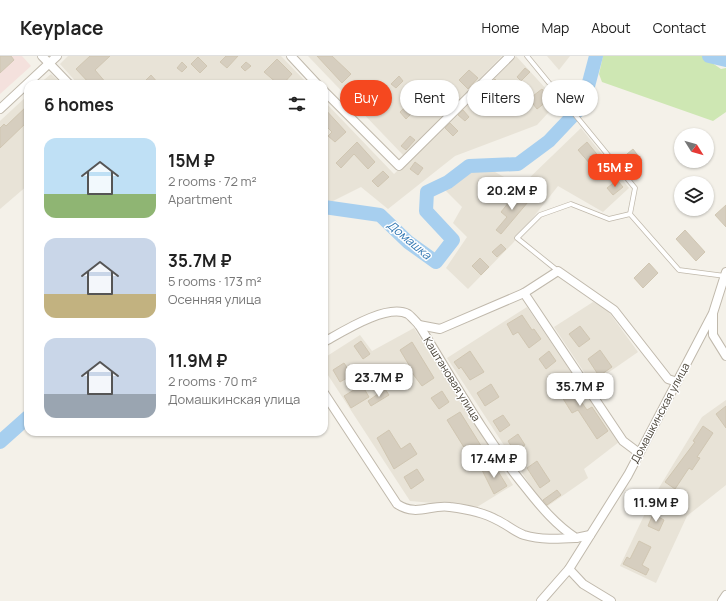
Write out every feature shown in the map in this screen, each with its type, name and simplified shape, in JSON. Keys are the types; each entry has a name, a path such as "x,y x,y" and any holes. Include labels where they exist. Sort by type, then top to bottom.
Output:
{"street":[{"path":"42,56 66,80"},
{"path":"32,80 57,56"},
{"path":"291,56 313,80"},
{"path":"328,95 399,166 510,56"},
{"path":"0,109 24,87"},
{"path":"419,325 440,329 524,293 558,271 614,310 668,379 677,382"},
{"name":"Домашкинская улица","path":"541,601 569,569 628,475 713,313 725,274"},
{"path":"524,293 623,441 639,452"},
{"name":"Каштановая улица","path":"328,340 361,321 394,311 407,314 419,325 502,458 547,513 561,528 576,538"},
{"path":"713,313 713,335 726,356"},
{"path":"328,399 397,504 405,509 419,511 445,506 467,509 496,519 523,534 547,539 576,538 590,535"},
{"path":"569,569 584,584 611,601"},
{"path":"722,601 726,595"}],"lane":[{"path":"527,56 635,188 630,214"},
{"path":"558,271 517,238 540,215 571,204 609,219 630,214"},
{"path":"630,214 679,270 725,274"}],"shaded area":[{"path":"0,56 22,56 31,66 0,94"},
{"path":"68,56 281,56 304,80 74,80 60,64"},
{"path":"308,56 502,56 478,80 467,80 467,92 459,100 459,80 400,80 400,116 443,116 404,156 366,116 392,116 392,80 340,80 340,89"},
{"path":"516,56 542,84 542,116 545,116 537,125 455,156 388,209 361,187 328,203 328,105 394,174 454,116 459,116 459,111 467,103 467,116 534,116 534,80 491,80"},
{"path":"547,56 570,56 559,70"},
{"path":"51,74 58,80 44,80"},
{"path":"24,99 24,188 0,209 0,121"},
{"path":"581,128 629,188 603,212 558,186 513,243 468,289 446,268 467,237 453,223 462,207 442,187 462,172 495,172 513,182 523,184"},
{"path":"593,302 606,308 638,352 592,384 554,327"},
{"path":"527,307 619,442 584,469 588,478 545,508 447,358"},
{"path":"414,328 513,485 477,507 410,501 328,375 328,355 360,335 372,351"},
{"path":"726,400 726,485 687,516 656,583 620,566 651,501 702,417"}],"green space":[{"path":"603,56 702,56 721,69 726,68 726,112 713,121 602,82 599,74"}],"building":[{"path":"0,56 11,56 14,60 0,73"},
{"path":"90,56 110,56 95,70 104,80 86,80 76,69"},
{"path":"226,56 238,56 227,68 220,62"},
{"path":"317,56 332,56 351,74 345,80 340,81"},
{"path":"198,57 207,66 200,73 191,64"},
{"path":"277,59 292,74 287,80 273,80 264,72"},
{"path":"182,62 187,67 182,72 177,68"},
{"path":"246,62 251,66 245,71 241,67"},
{"path":"525,68 530,72 522,80 517,77"},
{"path":"469,70 478,78 476,80 467,80 467,88 459,80"},
{"path":"151,75 155,80 146,80"},
{"path":"399,76 402,80 400,80 400,84 396,88 392,83"},
{"path":"542,89 542,105 537,109 534,105 534,95"},
{"path":"24,109 24,125 0,148 0,128 4,124 6,126"},
{"path":"463,110 469,117 465,121 459,116"},
{"path":"328,112 346,132 335,142 328,136 332,132 328,128"},
{"path":"450,123 458,131 453,136 445,128"},
{"path":"410,136 415,140 406,150 401,146"},
{"path":"357,142 375,162 368,169 354,154 341,168 336,163"},
{"path":"587,142 600,158 591,165 578,150"},
{"path":"633,149 642,161 630,171 621,159"},
{"path":"415,162 423,168 418,175 410,169"},
{"path":"383,171 389,177 378,187 372,181"},
{"path":"617,180 623,187 613,195 607,188"},
{"path":"517,192 528,202 501,234 496,230 507,217 501,212"},
{"path":"726,205 726,227 715,215"},
{"path":"685,230 705,252 696,261 676,239"},
{"path":"501,244 506,249 497,257 492,252"},
{"path":"480,258 489,267 481,275 472,266"},
{"path":"649,263 658,273 643,288 634,278"},
{"path":"522,315 532,330 534,329 541,339 529,348 518,332 513,335 507,324"},
{"path":"580,326 590,339 579,347 569,334"},
{"path":"361,341 370,354 363,359 354,346"},
{"path":"412,342 434,378 422,386 407,366 409,365 400,350"},
{"path":"600,350 612,367 599,376 588,359"},
{"path":"470,351 484,372 470,380 461,367 459,369 454,362"},
{"path":"549,351 556,361 546,369 539,359"},
{"path":"344,363 352,375 340,382 333,370"},
{"path":"562,374 587,410 592,407 608,431 597,439 578,410 572,413 552,381"},
{"path":"491,384 499,397 485,406 477,393"},
{"path":"362,385 369,397 351,408 344,396"},
{"path":"385,389 389,395 371,406 368,401"},
{"path":"442,391 449,402 439,409 431,398"},
{"path":"726,406 726,428 716,414"},
{"path":"460,412 483,449 470,457 447,420"},
{"path":"503,415 510,425 500,432 493,421"},
{"path":"703,426 713,433 697,457 700,458 692,470 689,468 675,489 665,482 695,442 693,441"},
{"path":"389,430 401,449 410,443 417,454 394,469 377,438"},
{"path":"518,434 525,445 515,452 508,441"},
{"path":"537,461 550,481 540,488 527,468"},
{"path":"493,463 507,486 494,494 482,470"},
{"path":"417,469 424,480 411,489 404,477"},
{"path":"557,490 561,495 547,505 543,500"},
{"path":"653,514 664,520 659,531 648,526"},
{"path":"639,541 651,547 642,565 649,569 646,575 623,564 627,557 630,559"}],"waterway":[{"name":"Домашка","path":"328,208 380,215 408,242 436,262 453,240 426,211 427,192 448,182 469,166 518,164 549,141 583,105 596,56"},
{"name":"Домашка","path":"709,56 726,60"},
{"name":"Домашка","path":"0,442 24,421"}]}
